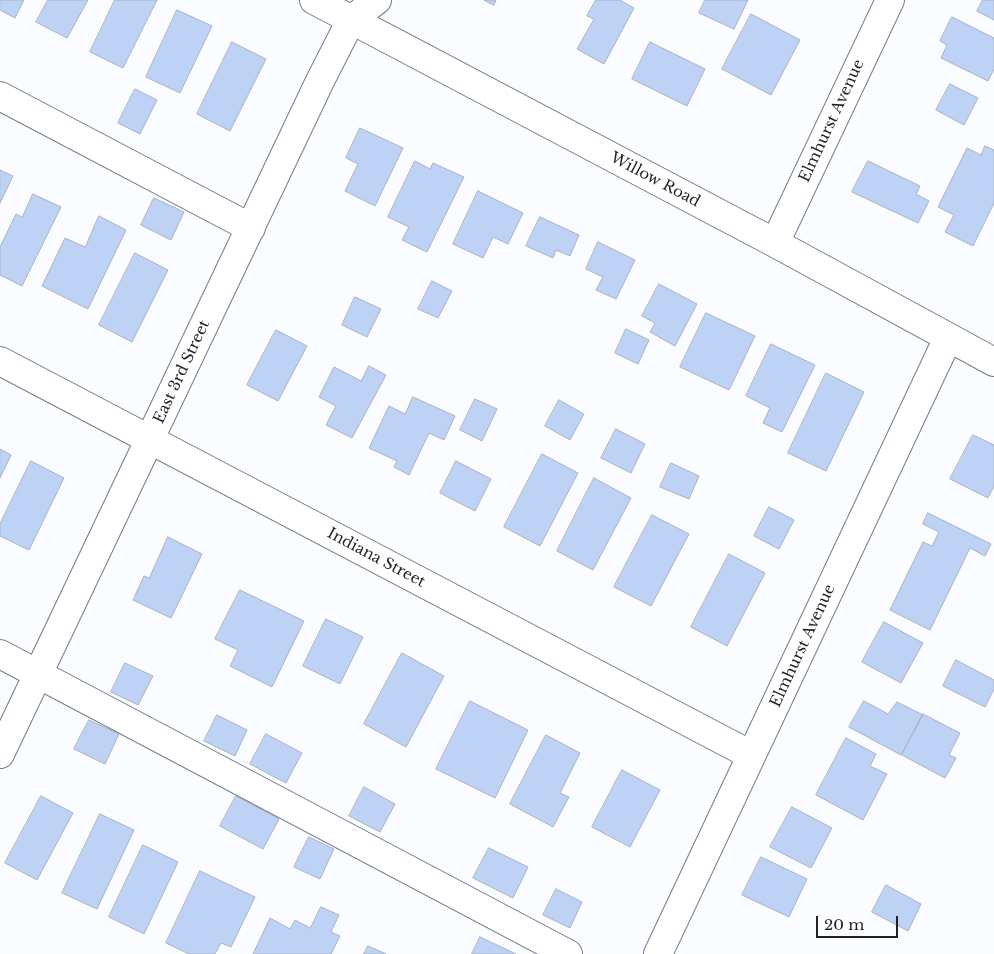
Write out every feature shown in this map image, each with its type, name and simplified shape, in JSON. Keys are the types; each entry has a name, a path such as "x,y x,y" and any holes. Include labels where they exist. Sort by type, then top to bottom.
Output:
{"street":[{"name":"Willow Road","path":"314,0 775,242 994,362"},
{"name":"East 3rd Street","path":"0,754 320,81 352,20 377,0"},
{"name":"Elmhurst Avenue","path":"775,242 890,0"},
{"path":"0,96 250,228"},
{"name":"Elmhurst Avenue","path":"658,954 948,338"},
{"name":"Indiana Street","path":"0,361 751,756"},
{"path":"0,654 568,954"}],"building":[{"path":"0,0 24,0 15,18 0,10"},
{"path":"48,0 88,0 67,38 36,22"},
{"path":"115,0 157,0 123,68 90,52"},
{"path":"484,0 496,0 494,5"},
{"path":"596,0 620,0 634,8 604,64 577,49 594,19 587,16"},
{"path":"705,0 748,0 734,29 699,13"},
{"path":"983,0 994,0 994,20 977,11"},
{"path":"177,10 212,26 180,93 146,77"},
{"path":"751,14 800,40 771,95 722,69"},
{"path":"952,17 994,38 994,69 988,81 941,58 947,45 940,41"},
{"path":"232,42 266,59 230,131 197,114"},
{"path":"650,42 705,69 687,106 632,79"},
{"path":"950,84 978,98 964,125 936,110"},
{"path":"135,89 157,100 140,134 118,123"},
{"path":"360,128 403,148 375,206 345,191 358,164 346,158"},
{"path":"985,146 994,150 994,203 973,246 945,232 954,215 938,207 967,148 981,155"},
{"path":"415,161 430,169 433,163 464,177 427,252 402,240 409,227 388,217"},
{"path":"868,161 920,186 916,194 929,201 918,223 852,192"},
{"path":"0,170 13,176 0,203"},
{"path":"478,191 523,213 508,244 493,237 483,258 453,244"},
{"path":"33,194 61,207 22,286 0,275 0,247 16,214 22,217"},
{"path":"154,198 184,212 171,240 141,225"},
{"path":"99,216 126,230 88,309 42,286 65,238 85,247"},
{"path":"540,217 579,235 570,256 556,250 553,258 526,246"},
{"path":"598,242 635,260 616,299 596,290 603,277 586,269"},
{"path":"135,253 168,270 132,342 99,325"},
{"path":"432,281 452,291 438,318 418,309"},
{"path":"659,284 697,304 675,346 650,332 655,323 642,316"},
{"path":"355,297 381,309 367,337 342,325"},
{"path":"706,313 755,336 729,390 680,367"},
{"path":"626,329 649,340 638,364 615,353"},
{"path":"276,330 307,346 278,401 247,385"},
{"path":"771,344 815,365 782,432 763,423 770,408 746,396"},
{"path":"369,366 386,375 352,438 326,425 336,406 319,397 334,367 361,381"},
{"path":"826,373 864,392 826,471 788,453"},
{"path":"413,397 455,416 444,440 429,433 409,475 394,467 397,461 369,448 389,406 405,414"},
{"path":"475,399 497,409 482,441 460,430"},
{"path":"559,400 584,414 570,440 545,426"},
{"path":"616,429 645,444 631,473 601,458"},
{"path":"973,435 994,445 994,486 988,498 950,479"},
{"path":"0,449 11,455 0,478"},
{"path":"542,454 578,473 540,546 504,527"},
{"path":"31,461 64,478 29,550 0,536 0,524"},
{"path":"456,461 491,479 475,511 440,493"},
{"path":"671,463 699,476 689,499 660,487"},
{"path":"594,478 631,498 593,570 557,551"},
{"path":"769,507 794,520 779,549 754,536"},
{"path":"928,513 991,544 985,556 970,548 930,630 890,610 923,542 932,546 939,532 923,524"},
{"path":"652,515 689,534 651,606 614,587"},
{"path":"168,537 202,554 171,618 133,600 144,576 149,578"},
{"path":"729,554 765,573 727,646 691,627"},
{"path":"240,590 304,621 272,687 230,666 238,650 215,639"},
{"path":"326,619 363,637 340,684 303,666"},
{"path":"884,622 923,643 901,683 862,662"},
{"path":"402,653 444,676 406,747 364,724"},
{"path":"956,660 994,680 994,689 985,707 943,686"},
{"path":"125,663 153,676 138,705 111,692"},
{"path":"470,701 528,730 495,798 436,769"},
{"path":"864,701 888,714 897,702 923,715 901,755 849,727"},
{"path":"923,714 960,733 949,755 956,758 945,778 902,755"},
{"path":"217,715 247,730 235,756 204,741"},
{"path":"89,720 119,734 105,764 74,749"},
{"path":"266,734 302,753 286,783 250,764"},
{"path":"546,735 580,753 560,793 569,797 553,827 510,804"},
{"path":"846,738 876,754 870,766 887,774 863,820 816,795"},
{"path":"622,770 660,790 630,847 592,827"},
{"path":"364,787 395,804 380,832 349,816"},
{"path":"41,796 73,813 37,880 5,863"},
{"path":"236,796 279,819 263,849 220,826"},
{"path":"792,807 832,828 811,868 770,847"},
{"path":"100,814 134,830 97,909 62,893"},
{"path":"309,837 334,849 320,879 294,867"},
{"path":"143,845 178,862 144,934 109,917"},
{"path":"489,848 528,867 513,898 473,878"},
{"path":"761,857 807,879 789,917 742,895"},
{"path":"200,871 255,897 231,947 221,943 215,954 189,954 166,943"},
{"path":"886,885 921,904 908,931 872,912"},
{"path":"556,889 582,902 570,928 543,915"},
{"path":"321,907 339,915 331,932 340,936 331,954 253,954 270,918 290,929 295,920 310,928"},
{"path":"480,937 516,954 472,954"},
{"path":"368,946 386,954 364,954"}]}
